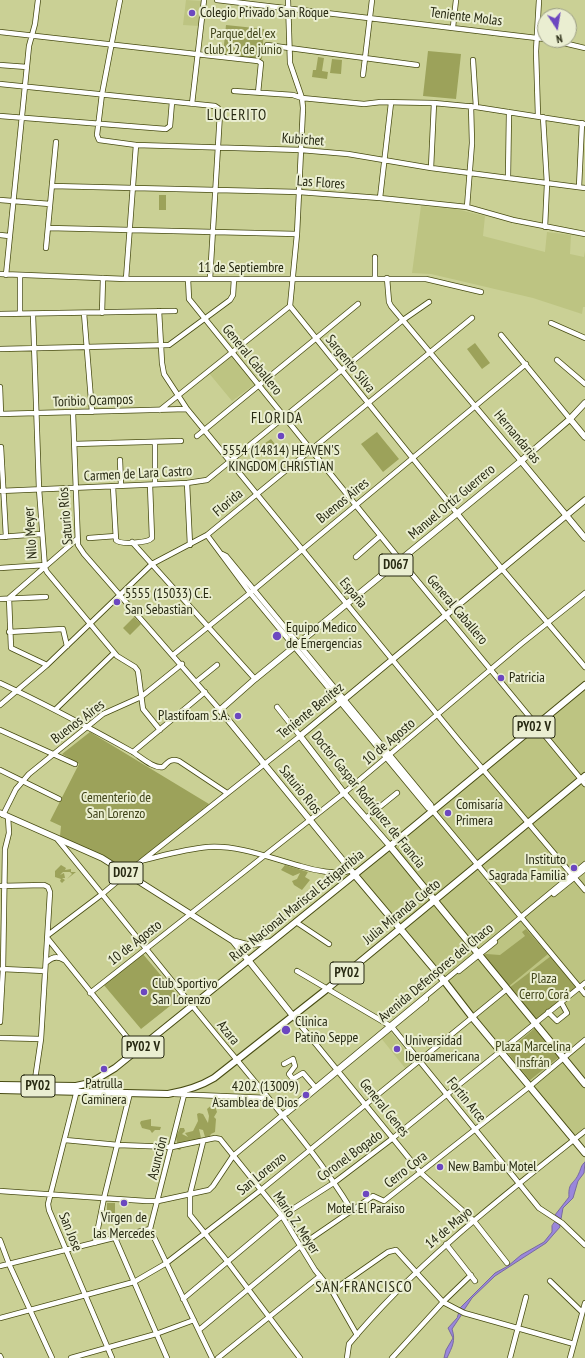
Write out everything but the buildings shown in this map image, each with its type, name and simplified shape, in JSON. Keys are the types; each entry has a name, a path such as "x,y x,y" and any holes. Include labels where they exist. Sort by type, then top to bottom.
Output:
{"highway":[{"name":"Ruta Nacional Mariscal Estigarribia","path":"0,1090 77,1088 90,1083 115,1068 138,1051 296,922 350,874 390,846 484,770 585,685"},
{"name":"Julia Miranda Cueto","path":"77,1088 93,1092 168,1094 184,1093 209,1081 327,989 584,780"},
{"name":"Doctor Gaspar Rodríguez de Francia","path":"390,846 585,1084"},
{"name":"Saturio Ríos","path":"350,874 444,981 500,1052 585,1153"},
{"path":"90,1083 93,1092"},
{"name":"Ruta Nacional Mariscal Estigarribia","path":"0,1085 77,1088"}],"main road":[{"name":"D067","path":"570,419 585,403"},
{"path":"570,419 585,437"},
{"name":"Manuel Ortíz Guerrero","path":"220,710 255,679 401,561 570,419"},
{"name":"Hernandarias","path":"521,461 585,538"},
{"name":"Teniente Benítez","path":"300,736 585,500"},
{"name":"Saturio Ríos","path":"220,710 350,874"},
{"name":"Doctor Gaspar Rodríguez de Francia","path":"300,736 344,793 390,846"},
{"name":"D027","path":"4,815 102,858 233,940 248,961"},
{"path":"233,940 248,945 271,942"},
{"name":"General Genes","path":"248,961 293,1016"}],"street":[{"path":"6,275 29,46 38,0"},
{"path":"98,124 102,94 120,0"},
{"path":"192,104 204,0"},
{"name":"Teniente Molas","path":"217,0 536,36"},
{"path":"160,410 290,306 297,234 302,98 290,63 288,0"},
{"path":"363,75 372,0"},
{"path":"453,27 456,0"},
{"path":"539,0 536,36 547,184 545,227"},
{"path":"0,32 258,61 261,63 258,93"},
{"path":"267,45 417,65"},
{"path":"466,207 472,143 473,60"},
{"path":"0,65 27,67"},
{"path":"0,84 215,106 218,108 220,113 210,279"},
{"path":"234,91 293,95 302,98 364,104 434,103 584,123 579,187"},
{"path":"0,116 169,128 172,102"},
{"path":"380,198 391,103"},
{"path":"431,168 434,103"},
{"path":"508,178 509,112"},
{"name":"Kubichet","path":"98,124 99,140 136,145 301,150 361,156 431,168 585,188"},
{"path":"46,248 56,142"},
{"path":"126,279 136,145"},
{"name":"Las Flores","path":"52,186 133,190 299,192 380,198 466,207 545,227 585,234"},
{"path":"0,200 50,204"},
{"path":"48,228 297,234"},
{"path":"0,235 9,236"},
{"path":"375,257 376,278"},
{"name":"11 de Septiembre","path":"0,274 20,276 126,279 426,279 481,292"},
{"path":"20,276 20,314"},
{"path":"102,312 103,278"},
{"name":"Hernandarias","path":"387,278 389,302 521,461"},
{"name":"General Caballero","path":"188,279 189,299 205,320 232,351 284,418 356,504 380,536 584,780"},
{"path":"0,349 86,346 161,346 175,343 230,300 233,295 234,279"},
{"name":"Carmen de Lara Castro","path":"2,491 113,487 187,483 207,480 403,320 429,302"},
{"path":"197,436 358,304"},
{"name":"Sargento Silva","path":"290,306 502,569 585,667"},
{"name":"España","path":"159,311 164,374 187,409 484,770 585,890"},
{"path":"0,314 33,315 175,311"},
{"path":"84,313 92,412"},
{"name":"Nilo Meyer","path":"33,315 41,534 47,572 114,653 138,671 143,709 160,730"},
{"name":"Florida","path":"0,706 47,665 152,564 207,535 310,449 472,318"},
{"path":"551,323 585,338"},
{"path":"501,335 570,419"},
{"path":"557,360 585,384"},
{"name":"Buenos Aires","path":"173,654 252,592 526,364"},
{"path":"0,387 0,414"},
{"name":"Toribio Ocampos","path":"0,414 187,409"},
{"name":"Saturio Ríos","path":"73,413 78,545 120,596 182,664 220,710"},
{"path":"74,444 181,441"},
{"path":"155,442 155,484"},
{"path":"1,447 2,491 6,537"},
{"path":"120,460 121,486"},
{"path":"187,483 190,545"},
{"path":"113,487 116,536 119,543 148,542 152,538 150,485"},
{"path":"0,537 41,534"},
{"path":"207,535 388,757 431,805 433,811 521,919 585,994"},
{"path":"89,538 116,536"},
{"path":"356,556 380,536"},
{"path":"47,665 11,648 9,632 9,598 45,565 77,539"},
{"path":"132,542 255,679"},
{"path":"0,568 45,565"},
{"name":"10 de Agosto","path":"90,992 344,793 548,622 585,593"},
{"path":"0,599 46,597"},
{"path":"9,632 63,629 67,646"},
{"path":"55,710 114,653"},
{"name":"Buenos Aires","path":"4,815 21,781 52,754 110,710 142,697 182,664"},
{"path":"196,682 217,665"},
{"path":"0,683 55,710 160,768 170,760 179,761 228,793"},
{"path":"133,752 205,692"},
{"path":"277,707 300,736"},
{"path":"0,730 75,764"},
{"name":"Teniente Benítez","path":"48,937 300,736"},
{"path":"0,770 59,799"},
{"path":"366,818 397,793"},
{"path":"0,1022 2,969 2,849 9,832 4,815"},
{"name":"Azara","path":"58,840 101,896 283,1115 335,1182 352,1211"},
{"path":"68,853 74,846"},
{"path":"143,860 207,847 232,848 316,870 350,874"},
{"name":"Avenida Defensores del Chaco","path":"283,1115 573,876 585,864"},
{"name":"Avenida Defensores del Chaco","path":"573,876 585,869"},
{"path":"2,886 44,885 48,887 50,892 47,962 41,1039 34,1086"},
{"path":"296,922 329,944"},
{"path":"48,937 65,961 138,1051"},
{"path":"47,962 56,957 65,961"},
{"path":"2,969 46,971"},
{"name":"Fortin Arce","path":"297,970 391,1026 539,1208 562,1223 585,1245"},
{"name":"Coronel Bogado","path":"183,1299 227,1260 282,1216 335,1182 448,1095 585,982"},
{"name":"San Lorenzo","path":"0,1318 134,1282 166,1264 261,1190 506,989"},
{"path":"548,1012 557,1021 567,1013 561,1002"},
{"name":"General Genes","path":"293,1016 421,1173 474,1221 507,1263"},
{"path":"0,1038 41,1039"},
{"name":"Cerro Cora","path":"199,1330 300,1246 373,1196 383,1202 529,1087 585,1040"},
{"path":"284,1064 293,1059 295,1066 289,1074 293,1079 303,1073 315,1087"},
{"name":"Avenida Defensores del Chaco","path":"0,1191 158,1201 212,1188 233,1156 315,1087 338,1071"},
{"name":"San Jose","path":"77,1088 50,1195 49,1210 112,1358"},
{"path":"95,1243 104,1198 130,1093"},
{"name":"Julia Miranda Cueto","path":"184,1093 268,1098"},
{"name":"Asunción","path":"150,1230 172,1147 184,1093"},
{"name":"14 de Mayo","path":"347,1358 349,1344 415,1272 446,1244 585,1131"},
{"name":"Mario Z. Meyer","path":"65,1140 118,1145 172,1147 203,1142 215,1138 220,1139 282,1216 315,1270 332,1291 357,1335"},
{"path":"203,1142 190,1194 190,1215 227,1260 300,1358"},
{"path":"0,1266 150,1230 212,1358"},
{"path":"115,1238 167,1358"},
{"path":"0,1240 9,1264 52,1358"},
{"path":"446,1244 475,1281"},
{"path":"332,1291 393,1250 398,1250 415,1272 442,1302 456,1311 574,1344"},
{"path":"218,1358 320,1276"},
{"path":"392,1358 442,1302 470,1276"},
{"path":"550,1281 582,1312"},
{"path":"510,1358 526,1297"},
{"path":"570,1358 585,1303"},
{"path":"72,1358 156,1334 194,1320"}],"shaded area":[{"name":"Colegio Privado San Roque","path":"186,0 202,1 199,26 183,25"},
{"path":"421,206 456,209 485,216 483,236 545,252 547,232 571,235 570,254 584,257 585,251 585,307 583,307 582,314 533,298 431,274 412,273"},
{"path":"231,354 255,384 232,401 208,372"},
{"path":"585,680 585,1131 574,1140 352,875"},
{"name":"Universidad Iberoamericana","path":"389,1030 414,1061 405,1068 381,1038"},
{"path":"585,1162 584,1173 578,1181 573,1198 563,1208 561,1219 555,1215 569,1197 569,1188"},
{"path":"555,1222 559,1224 560,1227 546,1243 495,1276 472,1298 464,1310 460,1308 495,1273 508,1266 521,1255 544,1242 552,1232 552,1226"},
{"path":"459,1313 462,1314 452,1329 454,1337 452,1347 447,1358 444,1358 446,1350 453,1338 448,1328 457,1318"}],"green space":[{"name":"Parque del ex club 12 de junio","path":"226,25 264,29 262,59 223,55"},
{"path":"428,51 461,54 456,99 423,96"},
{"path":"318,57 324,58 322,71 328,72 327,79 312,77 313,70 316,70"},
{"path":"332,59 342,60 341,74 330,73"},
{"path":"159,195 166,195 166,210 159,210"},
{"path":"475,343 490,363 482,369 467,349"},
{"path":"377,432 399,459 383,472 361,444"},
{"path":"271,439 278,448 265,457 258,448"},
{"path":"134,617 141,624 130,635 123,628"},
{"name":"Cementerio de San Lorenzo","path":"90,732 209,804 128,870 104,856 60,836 61,826 50,821 79,764 62,754"},
{"path":"61,865 66,868 65,870 71,869 71,872 76,872 67,879 72,874 70,872 63,872 60,875 64,873 65,878 62,878 65,880 62,883 60,881 61,879 55,877 55,871"},
{"path":"285,865 308,872 305,877 310,880 302,890 294,885 292,881 297,879 300,873 293,876 281,870"},
{"path":"526,929 548,954 508,987 482,956 486,954 500,955 525,936 522,932"},
{"name":"Club Sportivo San Lorenzo","path":"142,953 180,998 141,1029 103,984"},
{"name":"Plaza Cerro Corá","path":"551,956 577,987 535,1021 509,988"},
{"name":"Plaza Marcelina Insfrán","path":"535,1028 559,1057 530,1080 507,1052"},
{"path":"214,1103 217,1112 214,1117 216,1119 215,1132 210,1136 205,1137 203,1130 199,1129 201,1138 198,1141 183,1146 180,1150 176,1149 179,1145 176,1137 180,1128 184,1128 185,1131 182,1134 188,1137 185,1133 193,1131 198,1121 197,1114 199,1113 203,1114 208,1123 209,1116 207,1109"},
{"path":"151,1119 151,1126 161,1127 160,1130 155,1130 152,1133 150,1130 142,1128 140,1123 141,1121"},
{"path":"107,1203 115,1203 115,1218 107,1218"}],"place":[{"name":"Colegio Privado San Roque","path":"192,13"},
{"name":"5554 (14814) HEAVEN'S KINGDOM CHRISTIAN","path":"281,436"},
{"name":"5555 (15033) C.E. San Sebastian","path":"117,602"},
{"name":"Equipo Medico de Emergencias","path":"277,636"},
{"name":"Patricia","path":"501,678"},
{"name":"Plastifoam S.A.","path":"238,716"},
{"name":"Comisaría Primera","path":"448,813"},
{"name":"Instituto Sagrada Familia","path":"574,868"},
{"name":"Club Sportivo San Lorenzo","path":"144,992"},
{"name":"Clinica Patiño Seppe","path":"286,1030"},
{"name":"Universidad Iberoamericana","path":"397,1049"},
{"name":"Patrulla Caminera","path":"104,1069"},
{"name":"4202 (13009) Asamblea de Dios","path":"306,1095"},
{"name":"New Bambu Motel","path":"440,1167"},
{"name":"Motel El Paraiso","path":"366,1194"},
{"name":"Virgen de las Mercedes","path":"124,1203"}],"district":[{"name":"LUCERITO","path":"237,116"},
{"name":"FLORIDA","path":"277,419"},
{"name":"SAN FRANCISCO","path":"364,1288"}]}
